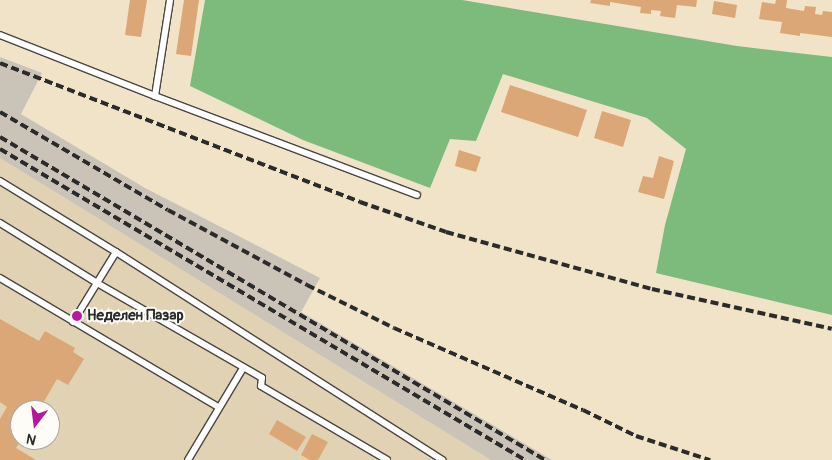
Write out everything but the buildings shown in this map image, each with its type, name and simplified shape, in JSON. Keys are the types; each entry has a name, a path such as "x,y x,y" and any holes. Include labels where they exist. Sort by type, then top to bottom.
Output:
{"lane":[{"path":"155,96 170,0"},
{"path":"0,34 155,96 417,195"},
{"path":"0,181 116,252 442,460"},
{"path":"0,223 97,283 262,378 261,386 387,460"},
{"path":"73,322 116,252"},
{"path":"0,278 218,407"},
{"path":"188,460 243,368"}],"shaded area":[{"path":"0,57 42,73 21,114 145,188 320,278 301,312 552,460 491,460 0,158"},
{"name":"Неделен Пазар","path":"0,158 491,460 0,460"}],"green space":[{"path":"205,0 462,0 737,46 832,57 832,315 656,273 665,225 686,149 647,118 503,74 476,141 450,139 430,188 303,140 190,86"}],"railway":[{"path":"0,63 360,202 446,232 652,289 832,329"},
{"path":"0,112 168,210 307,285 394,328 583,410 636,436 710,460"},
{"path":"0,137 545,460"},
{"path":"0,149 525,460"}],"place":[{"name":"Неделен Пазар","path":"77,316"}]}
